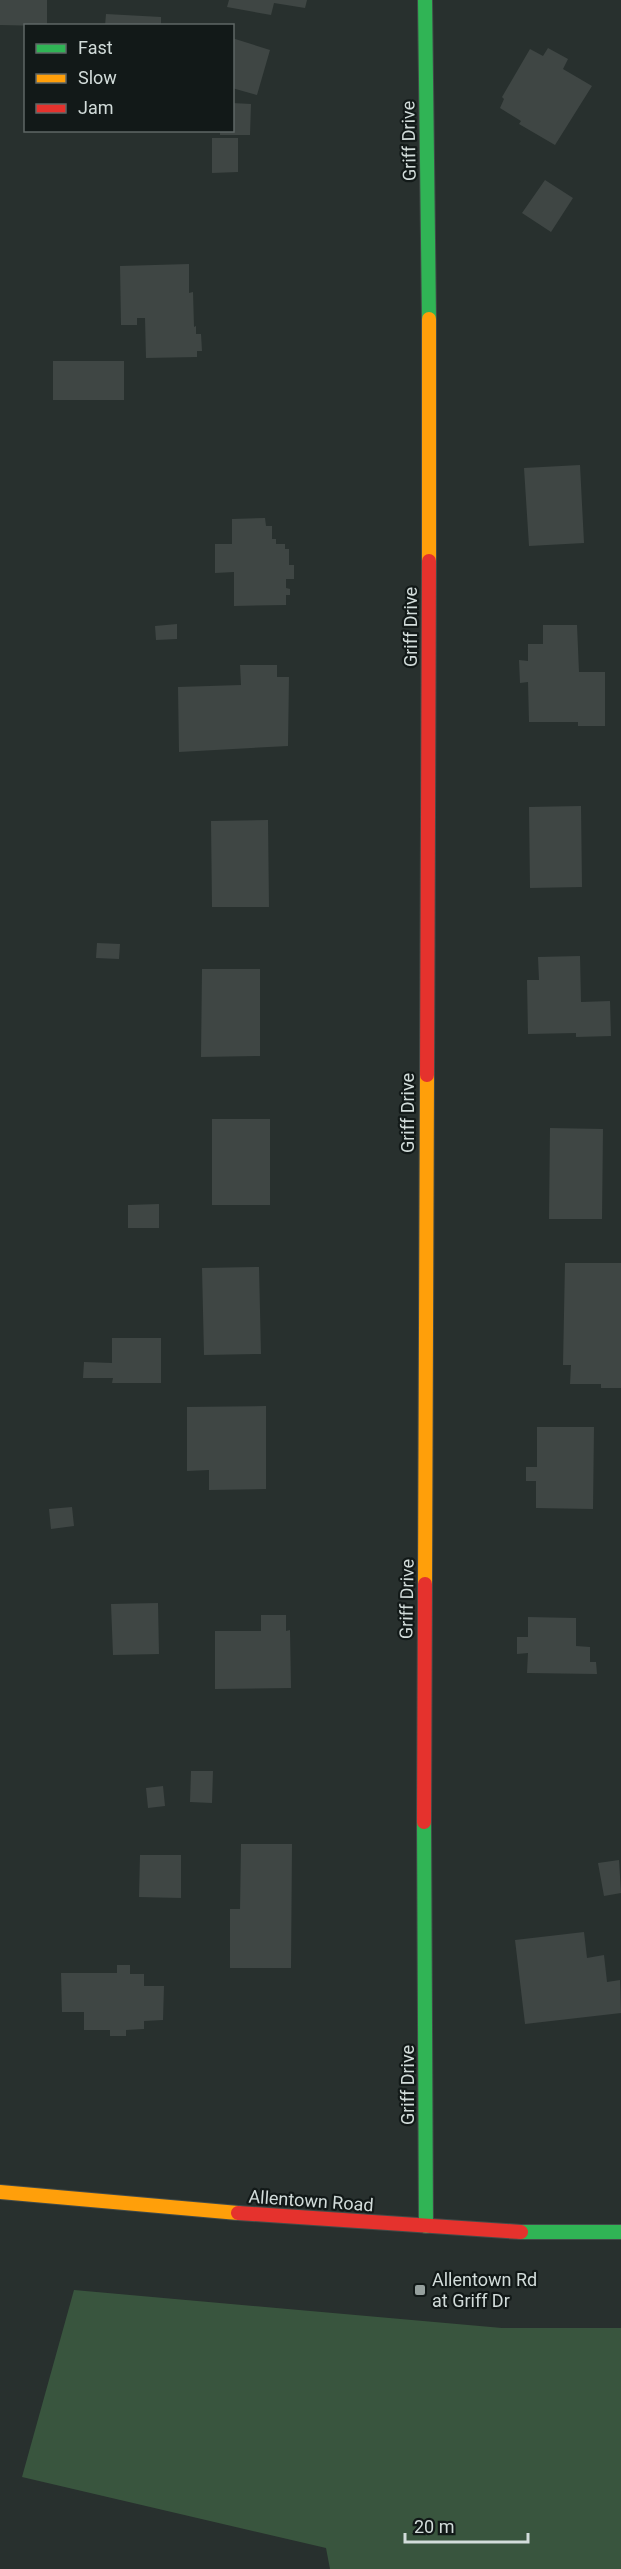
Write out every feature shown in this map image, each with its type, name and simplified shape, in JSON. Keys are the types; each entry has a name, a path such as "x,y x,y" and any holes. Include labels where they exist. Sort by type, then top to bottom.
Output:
{"street":[{"name":"Griff Drive","path":"425,0 430,381 424,1720 426,2226"},
{"name":"Allentown Road","path":"0,2193 292,2218 507,2232 621,2232"}],"green space":[{"path":"74,2290 502,2328 621,2328 621,2569 330,2569 326,2548 22,2477"}],"building":[{"path":"0,0 47,0 47,24 0,25"},
{"path":"229,0 307,0 305,8 274,3 271,15 227,7"},
{"path":"106,14 161,17 161,24 105,24"},
{"path":"234,39 270,50 257,95 234,89"},
{"path":"548,48 568,59 563,69 592,86 555,145 519,124 521,121 500,108 504,99 502,97 530,49 543,56"},
{"path":"234,103 251,104 250,135 220,135 220,132 234,132"},
{"path":"212,138 238,138 238,172 212,173"},
{"path":"545,180 573,198 551,232 522,213"},
{"path":"189,264 189,293 193,292 194,327 196,326 196,334 201,334 202,351 197,351 197,357 146,358 145,318 137,318 137,325 121,325 120,266"},
{"path":"53,361 124,361 124,400 53,400"},
{"path":"580,465 584,543 529,546 524,468"},
{"path":"265,518 266,526 272,526 272,539 276,539 276,544 285,544 285,549 289,549 289,565 294,565 294,579 286,579 286,588 290,589 290,595 286,595 286,605 234,606 234,572 215,573 215,544 232,544 232,519"},
{"path":"177,624 177,639 156,640 155,626"},
{"path":"543,625 577,625 579,672 605,672 605,726 578,726 578,722 529,722 528,682 520,683 519,660 528,661 528,644 543,644"},
{"path":"240,665 277,665 277,677 289,677 288,746 179,752 178,687 241,685"},
{"path":"581,806 582,887 530,888 529,807"},
{"path":"268,820 269,907 212,907 211,821"},
{"path":"97,943 120,944 119,959 96,958"},
{"path":"580,956 581,1002 610,1001 611,1036 576,1037 576,1033 528,1034 527,980 539,980 538,957"},
{"path":"202,969 260,969 260,1056 201,1057"},
{"path":"212,1119 270,1119 270,1205 212,1205"},
{"path":"550,1128 603,1129 602,1219 549,1219"},
{"path":"159,1204 159,1228 128,1228 128,1205"},
{"path":"565,1263 621,1263 621,1388 601,1388 601,1384 570,1384 571,1365 563,1365"},
{"path":"259,1267 261,1354 204,1355 202,1268"},
{"path":"112,1338 161,1338 161,1383 112,1383 113,1378 83,1378 84,1362 112,1363"},
{"path":"266,1406 266,1489 209,1490 209,1470 187,1471 187,1407"},
{"path":"537,1427 594,1427 593,1509 536,1508 536,1481 526,1481 526,1467 537,1467"},
{"path":"72,1507 74,1526 51,1529 49,1509"},
{"path":"158,1603 159,1654 113,1655 111,1604"},
{"path":"261,1615 286,1615 286,1631 290,1630 291,1688 215,1689 215,1631 261,1631"},
{"path":"528,1617 576,1618 576,1646 590,1647 590,1662 596,1662 597,1674 527,1673 528,1653 517,1654 517,1637 528,1637"},
{"path":"191,1771 213,1771 212,1803 190,1802"},
{"path":"163,1786 165,1806 148,1808 146,1788"},
{"path":"241,1844 292,1844 291,1968 230,1968 230,1909 240,1909"},
{"path":"140,1855 181,1855 181,1898 139,1897"},
{"path":"619,1860 621,1893 604,1896 598,1863"},
{"path":"584,1932 587,1958 604,1955 607,1982 620,1980 621,2013 525,2024 515,1940"},
{"path":"117,1965 130,1965 130,1974 144,1974 144,1986 164,1986 163,2020 144,2021 144,2029 126,2030 126,2036 110,2036 110,2030 84,2030 84,2012 62,2012 61,1973 117,1973"}],"traffic: fast":[{"path":"425,0 429,319"},
{"path":"424,1822 426,2226"},
{"path":"521,2232 621,2232"}],"traffic: slow":[{"path":"429,319 429,561"},
{"path":"425,1584 427,1075"},
{"path":"0,2192 238,2213"}],"traffic: jam":[{"path":"427,1075 429,561"},
{"path":"424,1822 425,1584"},
{"path":"238,2213 521,2232"}],"place":[{"name":"Allentown Rd at Griff Dr","path":"420,2290"}]}
